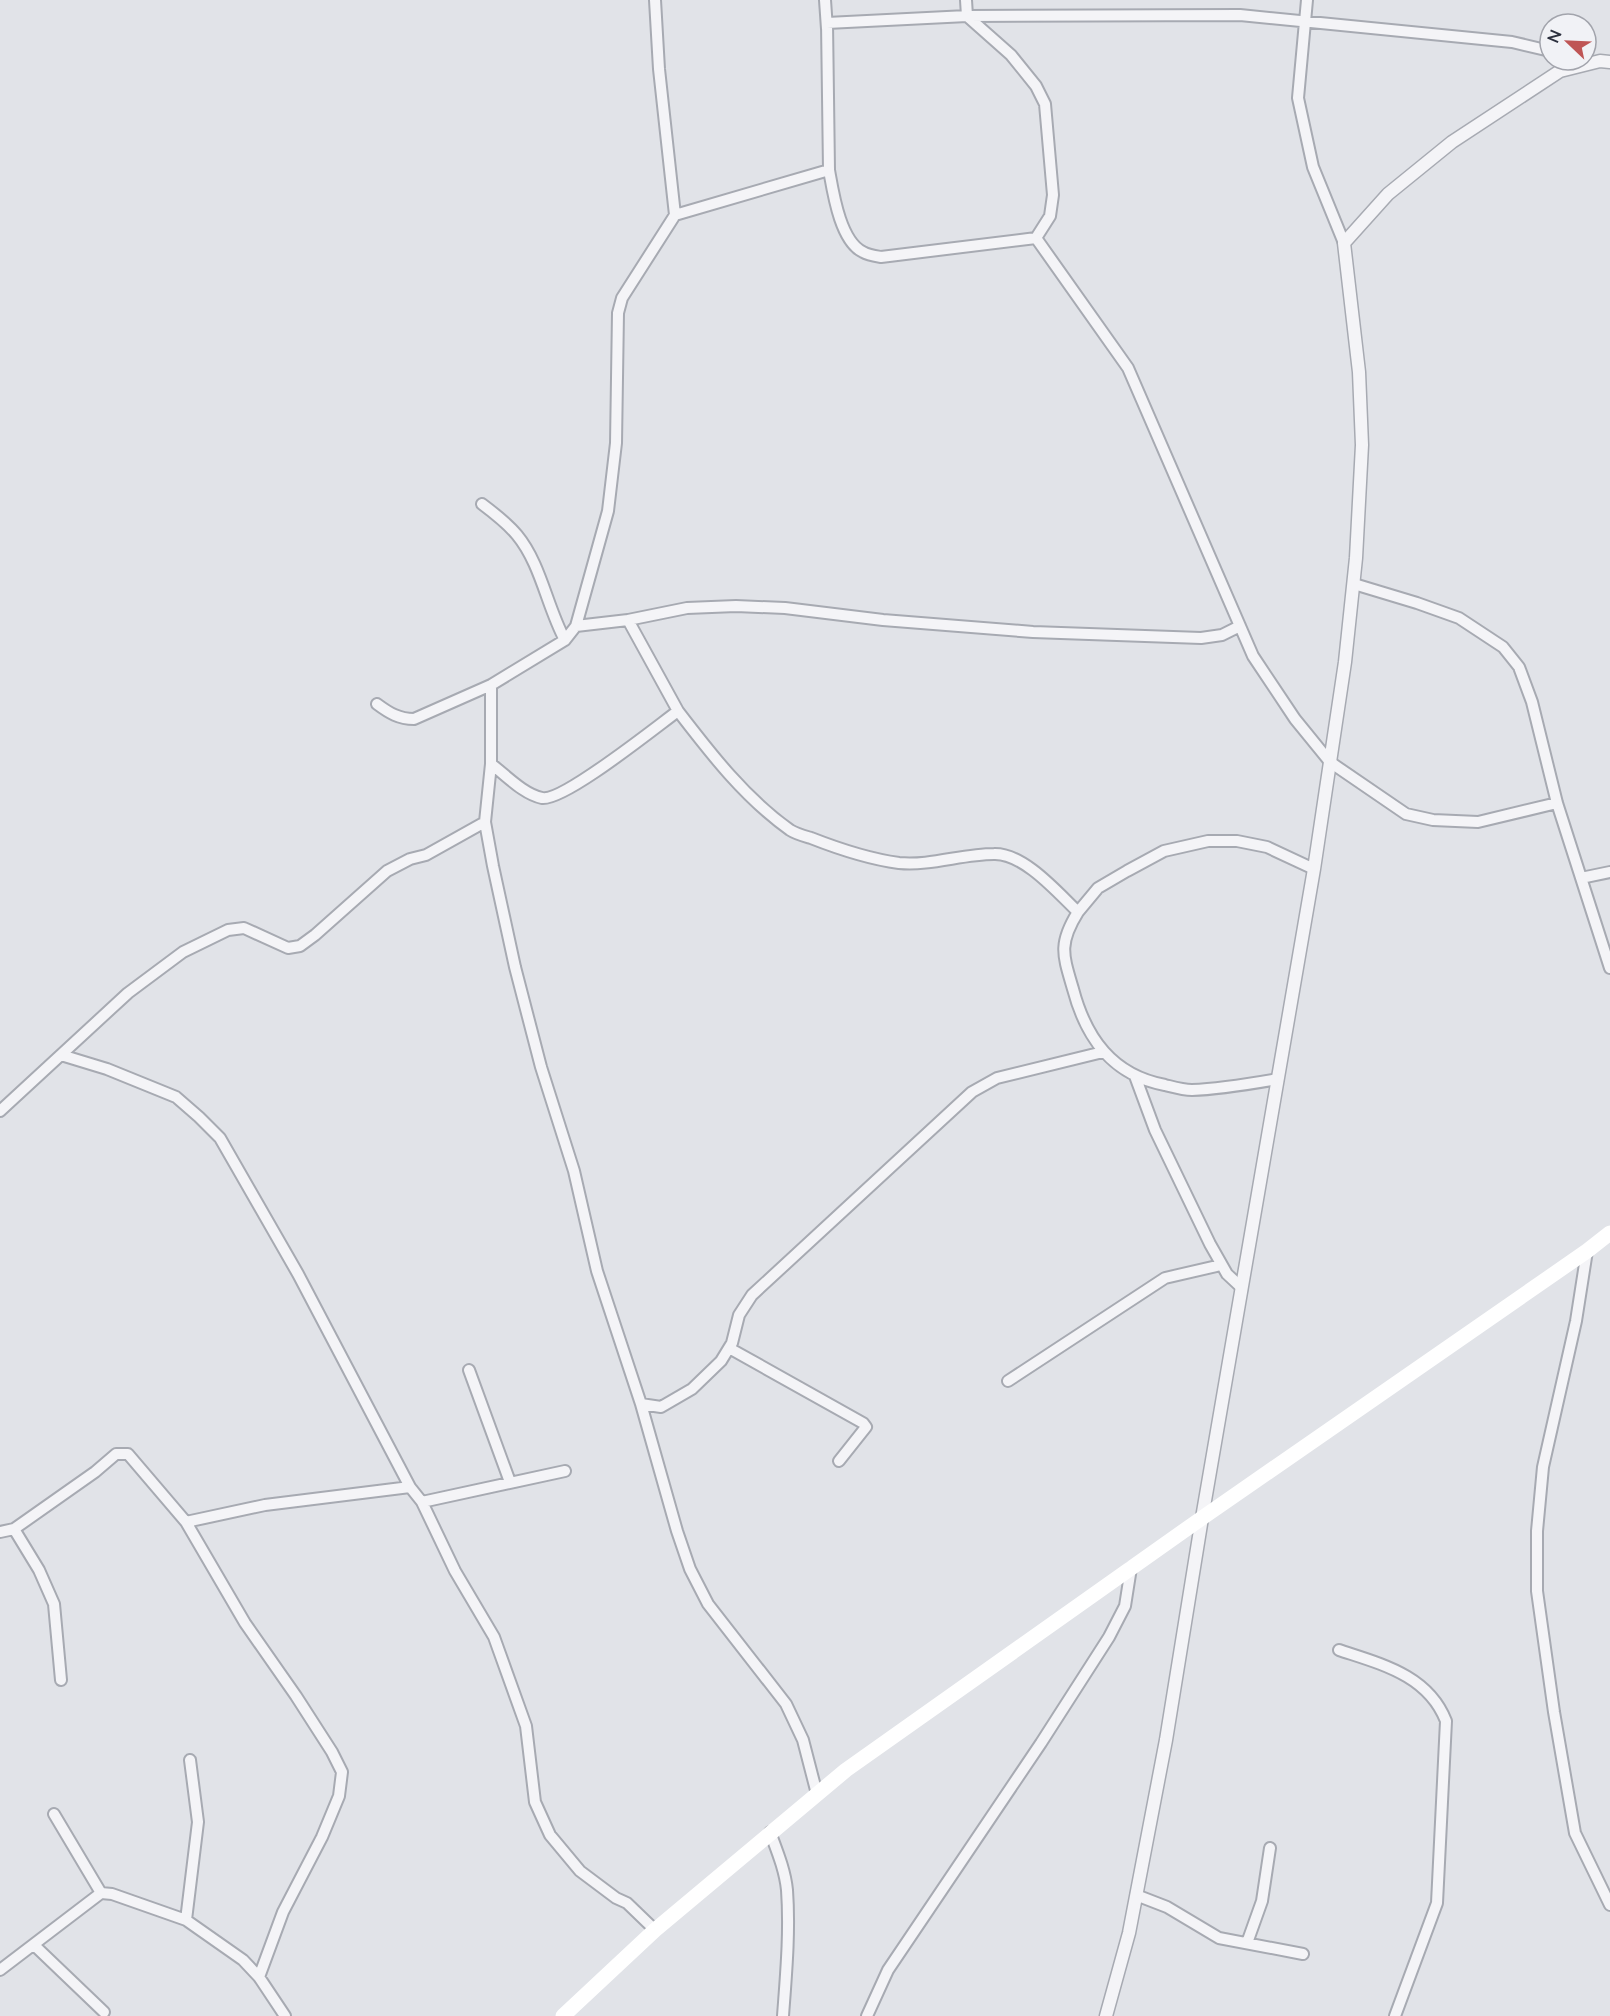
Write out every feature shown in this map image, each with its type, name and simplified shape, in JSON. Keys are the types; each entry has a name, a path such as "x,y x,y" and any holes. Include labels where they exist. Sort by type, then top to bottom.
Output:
{"main road":[{"path":"563,2016 655,1930 846,1770 1610,1233"}],"street":[{"path":"377,704 388,713 402,719 414,719 491,685 565,640 576,626 608,511 616,443 617,337 620,306 622,298 675,215 659,69 655,0"},
{"path":"825,0 827,29"},
{"path":"966,0 967,16 1011,55 1036,86 1045,104 1053,195 1050,216 1036,238"},
{"path":"1106,2016 1129,1933 1166,1740 1314,870 1345,662 1354,584 1362,445 1359,372 1344,243 1313,167 1298,98 1307,0"},
{"path":"1036,238 881,257 861,252 849,237 839,217 829,170 827,22 967,16 1240,15 1512,42 1538,48"},
{"path":"1344,243 1388,194 1452,142 1560,71 1605,62"},
{"path":"675,215 829,170"},
{"path":"1036,238 1128,368 1253,656 1295,718 1330,762 1406,814 1433,820 1478,822 1557,803"},
{"path":"482,504 504,521 518,536 542,583 565,640"},
{"path":"1354,584 1459,618 1503,647 1519,667 1532,702 1557,803 1610,968"},
{"path":"576,626 628,620 687,608 736,606 784,608 883,620 1044,633 1201,638 1222,635 1240,626"},
{"path":"628,620 678,711 719,764 760,805 792,831 842,850 899,863 946,861 996,853 1019,860 1038,874 1078,912"},
{"path":"491,685 491,764 485,822 505,925 538,1056 574,1171 597,1271 641,1404 690,1569 708,1604 786,1704 803,1740 817,1794"},
{"path":"491,764 530,793 544,798 564,792 592,774 678,711"},
{"path":"0,1111 128,993 183,952 228,930 244,928 288,948 300,946 387,871 410,859 426,855 485,822"},
{"path":"1278,1079 1238,1086 1189,1090 1157,1084 1129,1073 1103,1052 1095,1042 1078,1009 1063,957 1067,930 1078,912 1098,888 1164,851 1208,841 1237,841 1267,847 1314,870"},
{"path":"1581,878 1610,873"},
{"path":"641,1404 661,1407 692,1389 721,1361 732,1343 739,1315 752,1295 972,1092 997,1078 1103,1052"},
{"path":"61,1055 107,1069 176,1097 220,1138 298,1274 410,1487 422,1502 455,1571 494,1637 526,1726 535,1802 550,1835 580,1870 638,1911 655,1930"},
{"path":"1135,1076 1155,1130 1221,1264 1227,1274 1242,1288"},
{"path":"1587,1251 1576,1321 1543,1467 1537,1531 1538,1592 1554,1712 1575,1833 1610,1905"},
{"path":"1008,1381 1165,1278 1221,1264"},
{"path":"729,1348 863,1423 866,1427 839,1461"},
{"path":"469,1370 510,1482"},
{"path":"0,1532 14,1528 95,1472 116,1454 128,1454 186,1522 245,1623 332,1752 342,1772 339,1796 322,1838 283,1912 259,1977"},
{"path":"422,1502 565,1470"},
{"path":"186,1522 265,1505 410,1487"},
{"path":"14,1528 39,1570 54,1604 61,1680"},
{"path":"867,2016 888,1970 1041,1743 1109,1637 1125,1606 1131,1568"},
{"path":"1339,1650 1397,1670 1433,1696 1446,1721 1437,1903 1395,2016"},
{"path":"186,1920 198,1822 190,1760"},
{"path":"54,1814 101,1893"},
{"path":"770,1832 781,1862 787,1889 783,2016"},
{"path":"1247,1944 1262,1901 1270,1848"},
{"path":"0,1970 101,1893 111,1894 186,1920 243,1960 259,1977 285,2016"},
{"path":"1136,1895 1167,1907 1219,1938 1303,1954"},
{"path":"34,1945 104,2012"}]}
